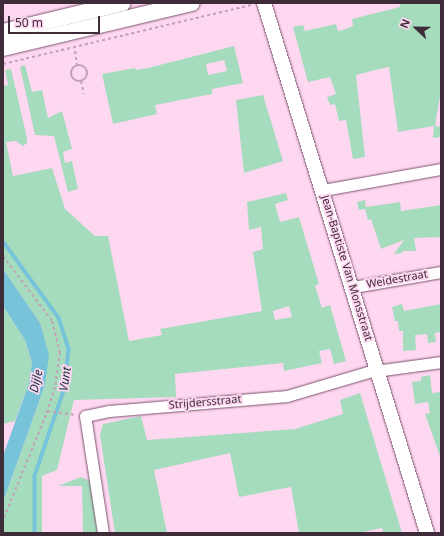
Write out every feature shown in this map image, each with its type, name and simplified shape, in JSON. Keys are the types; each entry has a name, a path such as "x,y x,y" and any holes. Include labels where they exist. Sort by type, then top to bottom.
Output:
{"main road":[{"path":"3,32 123,3"},
{"path":"3,48 192,3"}],"street":[{"name":"Jean-Baptiste Van Monsstraat","path":"264,3 353,287 427,533"},
{"path":"323,190 441,169"},
{"name":"Weidestraat","path":"353,287 441,272"},
{"name":"Strijdersstraat","path":"103,533 85,416 109,411 287,396 378,370 441,362"}],"path":[{"path":"3,64 249,6"},
{"path":"75,51 77,64"},
{"path":"77,64 85,67 88,72 86,77 81,81"},
{"path":"77,64 71,70 71,75 81,81 84,94"},
{"path":"3,256 52,321 60,352 55,387 47,411 3,520"},
{"path":"47,411 70,414"}],"green space":[{"path":"400,3 441,3 441,90 435,126 441,127 441,137 433,138 434,126 398,132 389,67 379,69 356,75 365,157 353,159 346,120 339,121 335,104 330,105 327,97 336,94 330,77 308,82 293,27 303,25 305,31 336,24 338,31 353,26 352,19 400,7"},
{"path":"234,46 243,83 212,89 212,94 155,105 157,114 113,124 102,74 135,68 136,70","holes":["224,60 227,71 208,75 206,64"]},
{"path":"25,65 32,92 42,90 48,118 62,111 72,149 63,152 65,163 72,161 78,189 68,192 54,136 35,135 20,67"},
{"path":"11,69 27,138 27,143 23,146 16,141 6,142 13,176 52,168 65,209 95,236 108,236 129,341 162,335 160,329 262,311 253,252 263,249 261,227 249,230 247,202 286,193 288,200 275,204 280,222 299,217 319,284 315,286 322,308 330,305 346,361 334,364 330,349 319,351 322,363 284,371 283,363 175,374 176,397 74,400 57,470 42,476 42,533 3,533 3,502 45,385 40,323 3,269 3,86 8,85 5,70","holes":["289,306 292,317 275,320 273,311"]},
{"path":"263,95 283,161 244,173 236,100"},
{"path":"365,200 366,207 400,202 401,211 441,205 441,237 414,238 416,251 402,251 402,253 394,254 404,240 381,249 371,219 368,220 365,209 359,210 357,202"},
{"path":"402,304 404,311 441,304 441,332 435,333 436,342 428,343 427,334 415,335 416,350 403,351 403,331 399,331 398,321 395,321 392,307"},
{"path":"3,306 25,340 32,362 29,383 15,421 3,424"},
{"path":"430,375 432,393 441,392 441,459 425,414 430,413 428,402 415,404 412,382 421,381 421,377"},
{"path":"360,393 402,533 383,533 382,528 358,533 299,533 291,487 239,497 230,453 154,470 167,533 115,533 100,435 103,424 141,416 147,440 295,429 343,414 340,400"},
{"path":"81,477 90,481 99,533 83,533 82,486 58,486"}],"water":[{"name":"Dijle","path":"3,269 40,323 49,355 45,385 3,502 3,456 29,383 32,362 25,340 3,306"}],"waterway":[{"name":"Vunt","path":"3,241 59,318 69,349 65,388 35,476 35,533"}]}
